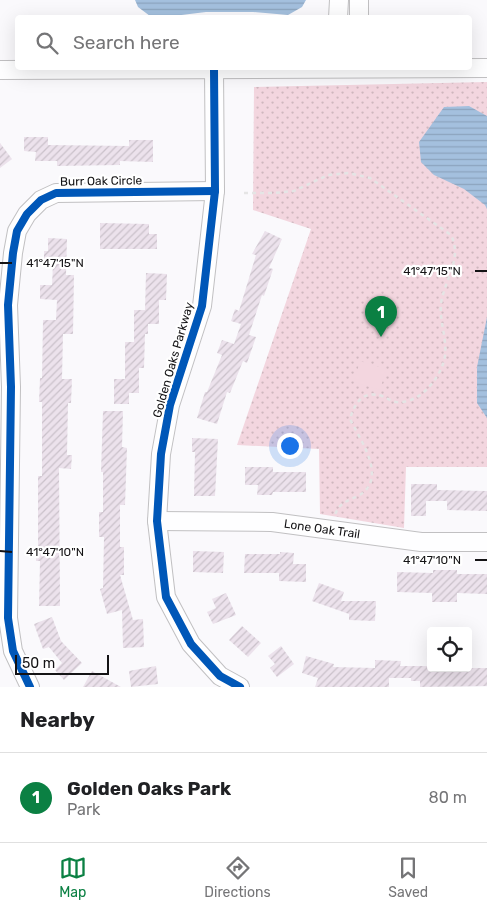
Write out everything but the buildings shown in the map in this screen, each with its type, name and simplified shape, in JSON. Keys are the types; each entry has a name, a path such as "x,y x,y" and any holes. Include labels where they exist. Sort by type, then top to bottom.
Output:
{"street":[{"path":"338,15 339,0"},
{"path":"359,0 359,15"},
{"path":"472,68 487,68"},
{"path":"0,70 214,70"},
{"name":"Golden Oaks Parkway","path":"214,70 215,191 202,306 170,405 161,454 157,521 166,597 213,682 240,687"},
{"name":"Burr Oak Circle","path":"30,687 13,651 8,618 10,387 8,305 14,242 17,231 33,206 56,192 215,191"},
{"name":"Lone Oak Trail","path":"157,521 272,522 421,542 487,542"}],"path":[{"path":"244,193 294,191 328,175 349,173 370,178 451,235 455,243 455,259 443,295 440,314 446,353 443,364 431,386 418,397 408,401 397,402 382,396 372,395 363,397 354,405 350,419 365,445 372,473 367,488 360,495 343,502 335,515"}],"shaded area":[{"path":"487,82 487,467 406,467 404,528 320,514 319,449 237,445 311,229 253,210 254,87"},
{"path":"360,361 386,369 380,390 354,382"}],"water":[{"path":"135,0 306,0 302,7 288,15 253,12 206,12 181,15 149,15 138,7"},
{"path":"469,106 487,116 487,209 485,205 464,189 434,175 421,162 419,142 444,107"},
{"path":"487,317 487,418 477,403 477,367"}],"cycle path":[{"path":"214,70 215,191 202,306 170,405 161,454 157,521 166,597 191,644 220,676 240,687"},
{"path":"30,687 13,651 8,618 11,387 8,305 17,231 27,214 41,200 56,193 215,191"}],"place":[{"name":"Golden Oaks Park","path":"381,337"}]}
